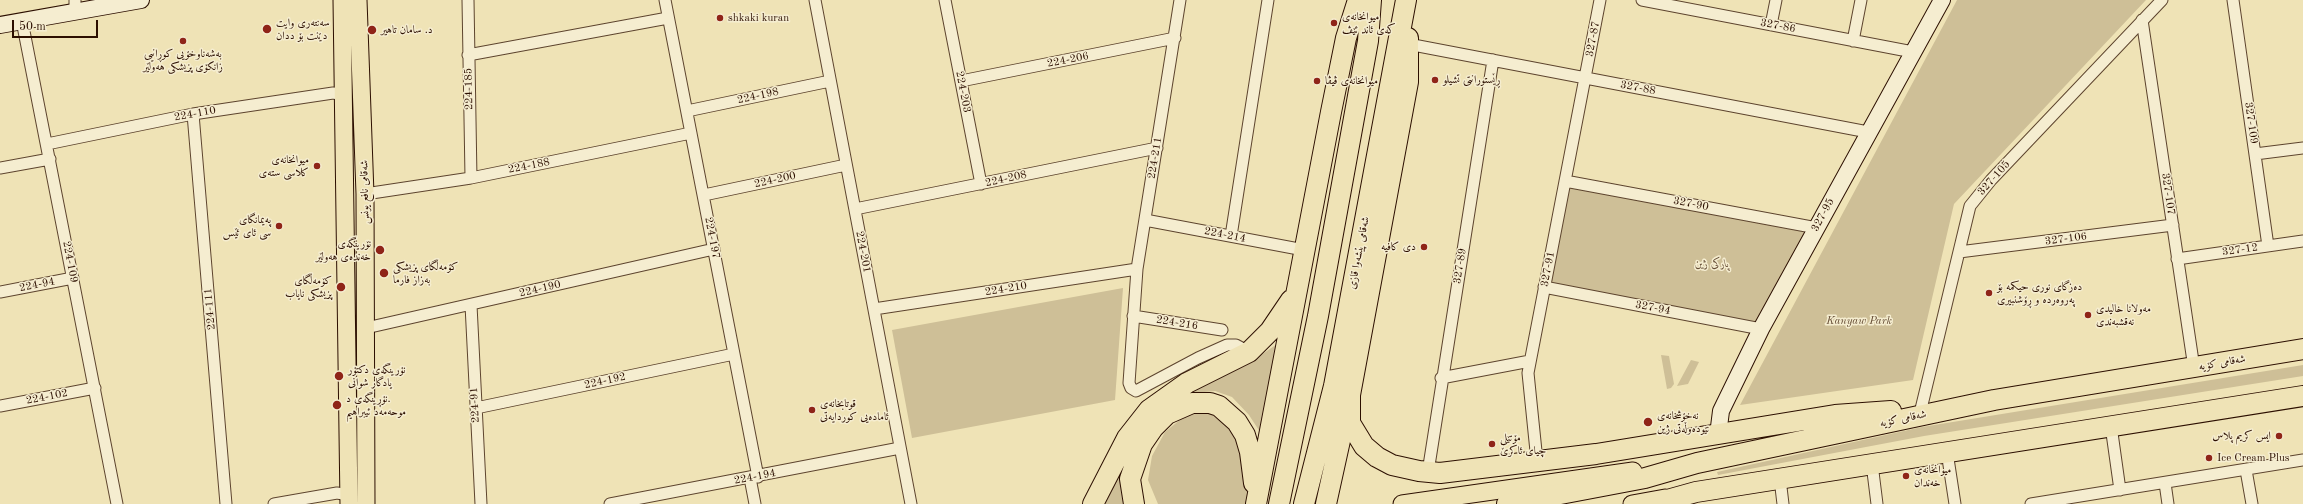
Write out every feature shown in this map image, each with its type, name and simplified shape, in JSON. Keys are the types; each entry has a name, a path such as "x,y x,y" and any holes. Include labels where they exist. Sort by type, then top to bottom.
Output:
{"highway":[{"path":"1256,503 1346,38 1358,0"},
{"path":"1280,497 1319,308 1368,41 1371,0"},
{"path":"1327,501 1350,395 1408,82 1406,2"},
{"name":"شەقامی پێشەوا قازی","path":"1305,498 1334,386 1406,2"},
{"path":"1093,504 1127,438 1150,410 1177,389 1249,352 1276,324 1298,286"},
{"name":"شەقامی کۆیە","path":"1507,504 1645,478 1697,463 1994,400 2303,349"},
{"path":"1350,395 1350,424 1364,446 1377,457 1392,465 1440,473 1718,436 1835,416 1921,409 1994,400"},
{"path":"1653,504 1696,492 2303,396"},
{"path":"1134,504 1130,479 1138,453 1147,436 1160,420 1175,409 1192,402 1215,405 1226,410 1242,428 1250,452 1256,503"}],"main road":[{"name":"شەقامی نافع یونس","path":"342,0 345,95 349,499"},
{"name":"شەقامی نافع یونس","path":"358,0 365,194 366,504"},
{"path":"1402,504 1697,463"},
{"path":"1632,504 1696,492"}],"street":[{"path":"0,25 22,21 75,6 141,0"},
{"name":"224-185","path":"468,0 471,178"},
{"name":"224-197","path":"664,0 704,195 734,354 754,478 755,504"},
{"name":"224-201","path":"815,0 911,504"},
{"name":"224-203","path":"945,0 981,184"},
{"name":"224-211","path":"1180,0 1137,269 1129,383 1131,388 1136,391 1198,358 1227,345 1236,344 1249,352"},
{"path":"1231,236 1268,0"},
{"name":"327-87","path":"1585,78 1600,0"},
{"name":"327-86","path":"1642,0 1913,52"},
{"path":"1771,25 1776,0"},
{"path":"1853,41 1861,0"},
{"name":"327-95","path":"1718,436 1721,411 1761,329 1868,132 1942,0"},
{"name":"327-105","path":"1921,409 1970,206 1991,180 2162,0"},
{"name":"327-109","path":"2233,0 2268,246"},
{"path":"468,55 668,18"},
{"name":"327-107","path":"2142,20 2194,368"},
{"name":"224-109","path":"22,21 117,504"},
{"name":"224-206","path":"960,82 1175,38"},
{"name":"327-88","path":"1408,44 1868,132"},
{"name":"327-89","path":"1428,472 1493,60"},
{"name":"327-91","path":"1537,461 1528,373 1585,78"},
{"name":"224-198","path":"686,111 830,81"},
{"name":"224-110","path":"47,144 193,114 332,93 345,95"},
{"name":"224-111","path":"193,114 226,504"},
{"name":"224-188","path":"365,194 471,178 691,133"},
{"name":"224-208","path":"854,209 1157,148"},
{"path":"2255,154 2303,148"},
{"path":"0,168 50,159"},
{"name":"224-200","path":"704,195 846,165"},
{"name":"327-90","path":"1565,181 1817,228"},
{"name":"224-214","path":"1145,220 1304,250"},
{"name":"327-106","path":"1959,252 2172,225"},
{"name":"327-12","path":"2177,259 2303,241"},
{"name":"224-190","path":"366,328 714,249"},
{"name":"224-210","path":"874,309 1137,269"},
{"name":"224-94","path":"0,292 73,278"},
{"name":"327-94","path":"1544,287 1761,329"},
{"name":"224-91","path":"471,305 481,504"},
{"name":"224-216","path":"1133,316 1222,330"},
{"name":"224-192","path":"476,408 734,354"},
{"path":"1442,378 1530,361"},
{"name":"224-102","path":"0,406 95,388"},
{"path":"2111,426 2120,490"},
{"name":"224-194","path":"610,504 754,478 900,448"},
{"path":"1948,452 1955,504"},
{"path":"2031,504 2077,500 2120,490 2303,460"},
{"path":"1872,464 1877,504"},
{"path":"2246,470 2252,504"},
{"path":"1780,479 1784,504"},
{"path":"2165,483 2168,504"},
{"path":"274,504 337,493 349,499"}],"green space":[{"name":"Kanyaw Park","path":"1957,0 2146,0 1954,204 1913,380 1740,405"},
{"name":"پارکی ژین","path":"1568,185 1809,230 1757,324 1548,284"},
{"path":"1123,288 1115,400 912,438 892,330"},
{"path":"1280,342 1260,432 1249,415 1232,397 1215,391 1194,393 1191,389 1245,366"},
{"path":"1661,355 1669,356 1674,384 1671,388 1667,389"},
{"path":"1691,360 1699,362 1688,384 1677,386"},
{"path":"2303,365 2303,376 1924,436 1718,475 1717,472 1922,427"},
{"path":"1207,411 1232,430 1241,448 1249,483 1246,504 1158,504 1148,480 1152,456 1165,432 1187,414"},
{"path":"1116,475 1121,475 1125,504 1101,504"}],"place":[{"name":"shkaki kuran","path":"720,18"},
{"name":"میوانخانەی کەی ئاند ئێڤ","path":"1334,23"},
{"name":"سەنتەری وایت دێنت بۆ ددان","path":"267,29"},
{"name":"د. سامان تاهیر","path":"372,30"},
{"name":"بەشەناوخۆیی کوڕانیی زانکۆی پزیشکی هەولێر","path":"183,41"},
{"name":"ڕێستورانتی تشیلو","path":"1435,80"},
{"name":"میوانخانەی ڤیڤا","path":"1317,81"},
{"name":"میوانخانەی کلاسی ستەی","path":"317,166"},
{"name":"پەیمانگای سی ئای ئێس","path":"279,226"},
{"name":"دى كافيه","path":"1424,247"},
{"name":"نۆرینگەی خەندەی هەولێر","path":"380,250"},
{"name":"کۆمەڵگای پزیشکی بەزاز فارما","path":"384,273"},
{"name":"کۆمەڵگای پزیشکی نایاب","path":"341,287"},
{"name":"دەزگای نوری حیکمە بۆ پەروەردە و ڕۆشنبیری","path":"1989,293"},
{"name":"مەولانا خالیدی نەقشبەندی","path":"2088,315"},
{"name":"نۆرینگەی دکتۆر یادگار شوانی","path":"339,376"},
{"name":"نۆڕینگەی د. موحەمەد ئیبراهیم","path":"337,405"},
{"name":"قوتابخانەی ئامادەیی کوردایەتی","path":"812,410"},
{"name":"نەخۆشخانەی نێودەوڵەتی ژین","path":"1648,422"},
{"name":"ايس كريم پلاس","path":"2279,436"},
{"name":"مۆتێلی چیای ئاکرێ","path":"1492,444"},
{"name":"Ice Cream Plus","path":"2209,458"},
{"name":"میوانخانەی خەندان","path":"1906,476"}]}
